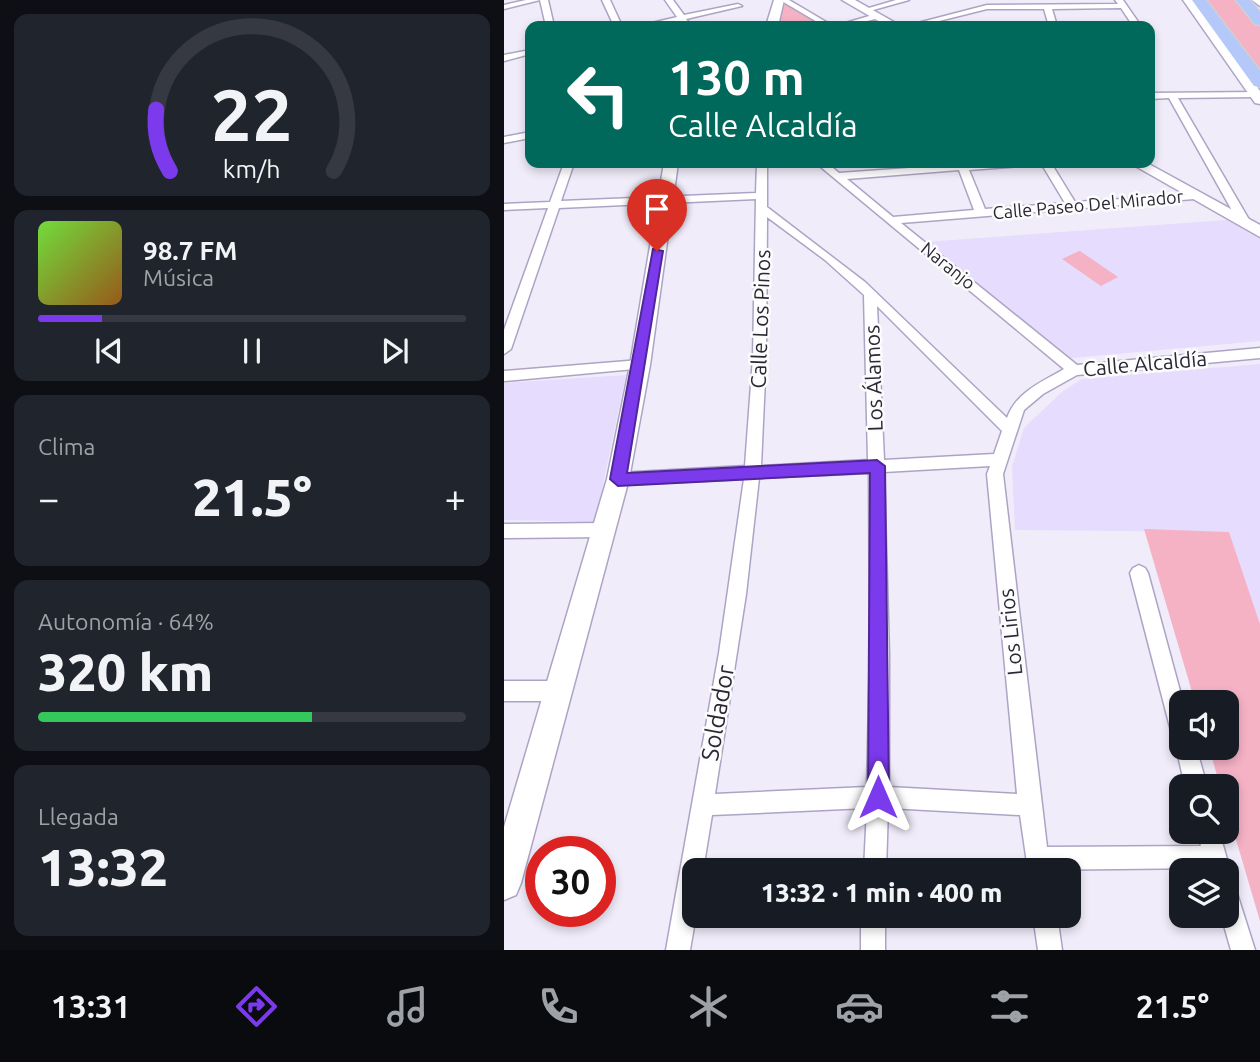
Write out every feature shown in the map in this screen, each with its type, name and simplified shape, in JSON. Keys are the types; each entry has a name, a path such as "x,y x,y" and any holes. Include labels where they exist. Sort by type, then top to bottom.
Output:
{"highway":[{"path":"1243,0 1260,21"},
{"path":"1201,2 1259,90"},
{"path":"1224,35 1227,57 1259,90"}],"street":[{"path":"504,7 537,0"},
{"path":"544,0 549,21"},
{"path":"606,0 616,21"},
{"path":"669,0 684,21"},
{"path":"774,21 781,0 820,21"},
{"path":"847,0 886,21"},
{"path":"851,21 905,0"},
{"path":"1188,0 1227,57"},
{"path":"936,21 968,15 994,6 1121,3 1134,21"},
{"path":"1047,5 1052,21"},
{"path":"667,21 738,6"},
{"path":"504,58 525,53"},
{"path":"1155,96 1259,90"},
{"path":"1172,95 1245,223"},
{"path":"504,140 525,136"},
{"path":"504,349 567,168"},
{"path":"504,883 561,691 618,479 640,365 670,168"},
{"name":"Calle Los Pinos","path":"752,474 761,359 762,168"},
{"name":"Naranjo","path":"828,168 1074,370"},
{"path":"838,176 948,168"},
{"name":"Calle Paseo Del Mirador","path":"962,168 981,213"},
{"path":"1049,168 1072,206"},
{"path":"1146,168 1260,232"},
{"name":"Calle Paseo Del Mirador","path":"892,220 1194,196"},
{"path":"504,207 666,199 762,203 870,296 1008,428"},
{"name":"Los Álamos","path":"870,296 877,466 878,797 875,858"},
{"name":"Calle Alcaldía","path":"999,460 1008,428 1018,407 1038,390 1074,370 1260,353"},
{"path":"504,376 640,365"},
{"path":"618,479 999,460"},
{"name":"Los Lirios","path":"999,460 995,474 997,496 1029,805 1037,858"},
{"name":"Soldador","path":"696,858 702,805 723,700 752,474"},
{"path":"504,531 604,530"},
{"path":"1139,573 1170,690"},
{"path":"504,691 561,691"},
{"path":"702,805 878,797 1029,805"},
{"path":"1081,864 1169,863"},
{"name":"Soldador","path":"678,950 685,928"},
{"path":"873,928 873,950"},
{"path":"1047,928 1050,950"},
{"path":"1237,928 1243,950"}],"shaded area":[{"path":"1198,0 1239,0 1260,25 1260,81"},
{"path":"784,2 814,21 779,21"},
{"path":"1227,220 1260,239 1260,341 1071,358 925,242"},
{"path":"1080,251 1118,277 1101,286 1062,259"},
{"path":"1260,364 1260,624 1229,532 1015,530 1012,467 1024,428 1063,391 1082,379"},
{"path":"626,375 595,522 504,520 504,383"},
{"path":"1144,529 1229,532 1260,624 1260,921 1237,844 1239,774 1217,774 1213,760 1239,760 1239,690 1191,690"}],"route":[{"path":"657,251 640,365 618,479 877,466 878,797"}]}
